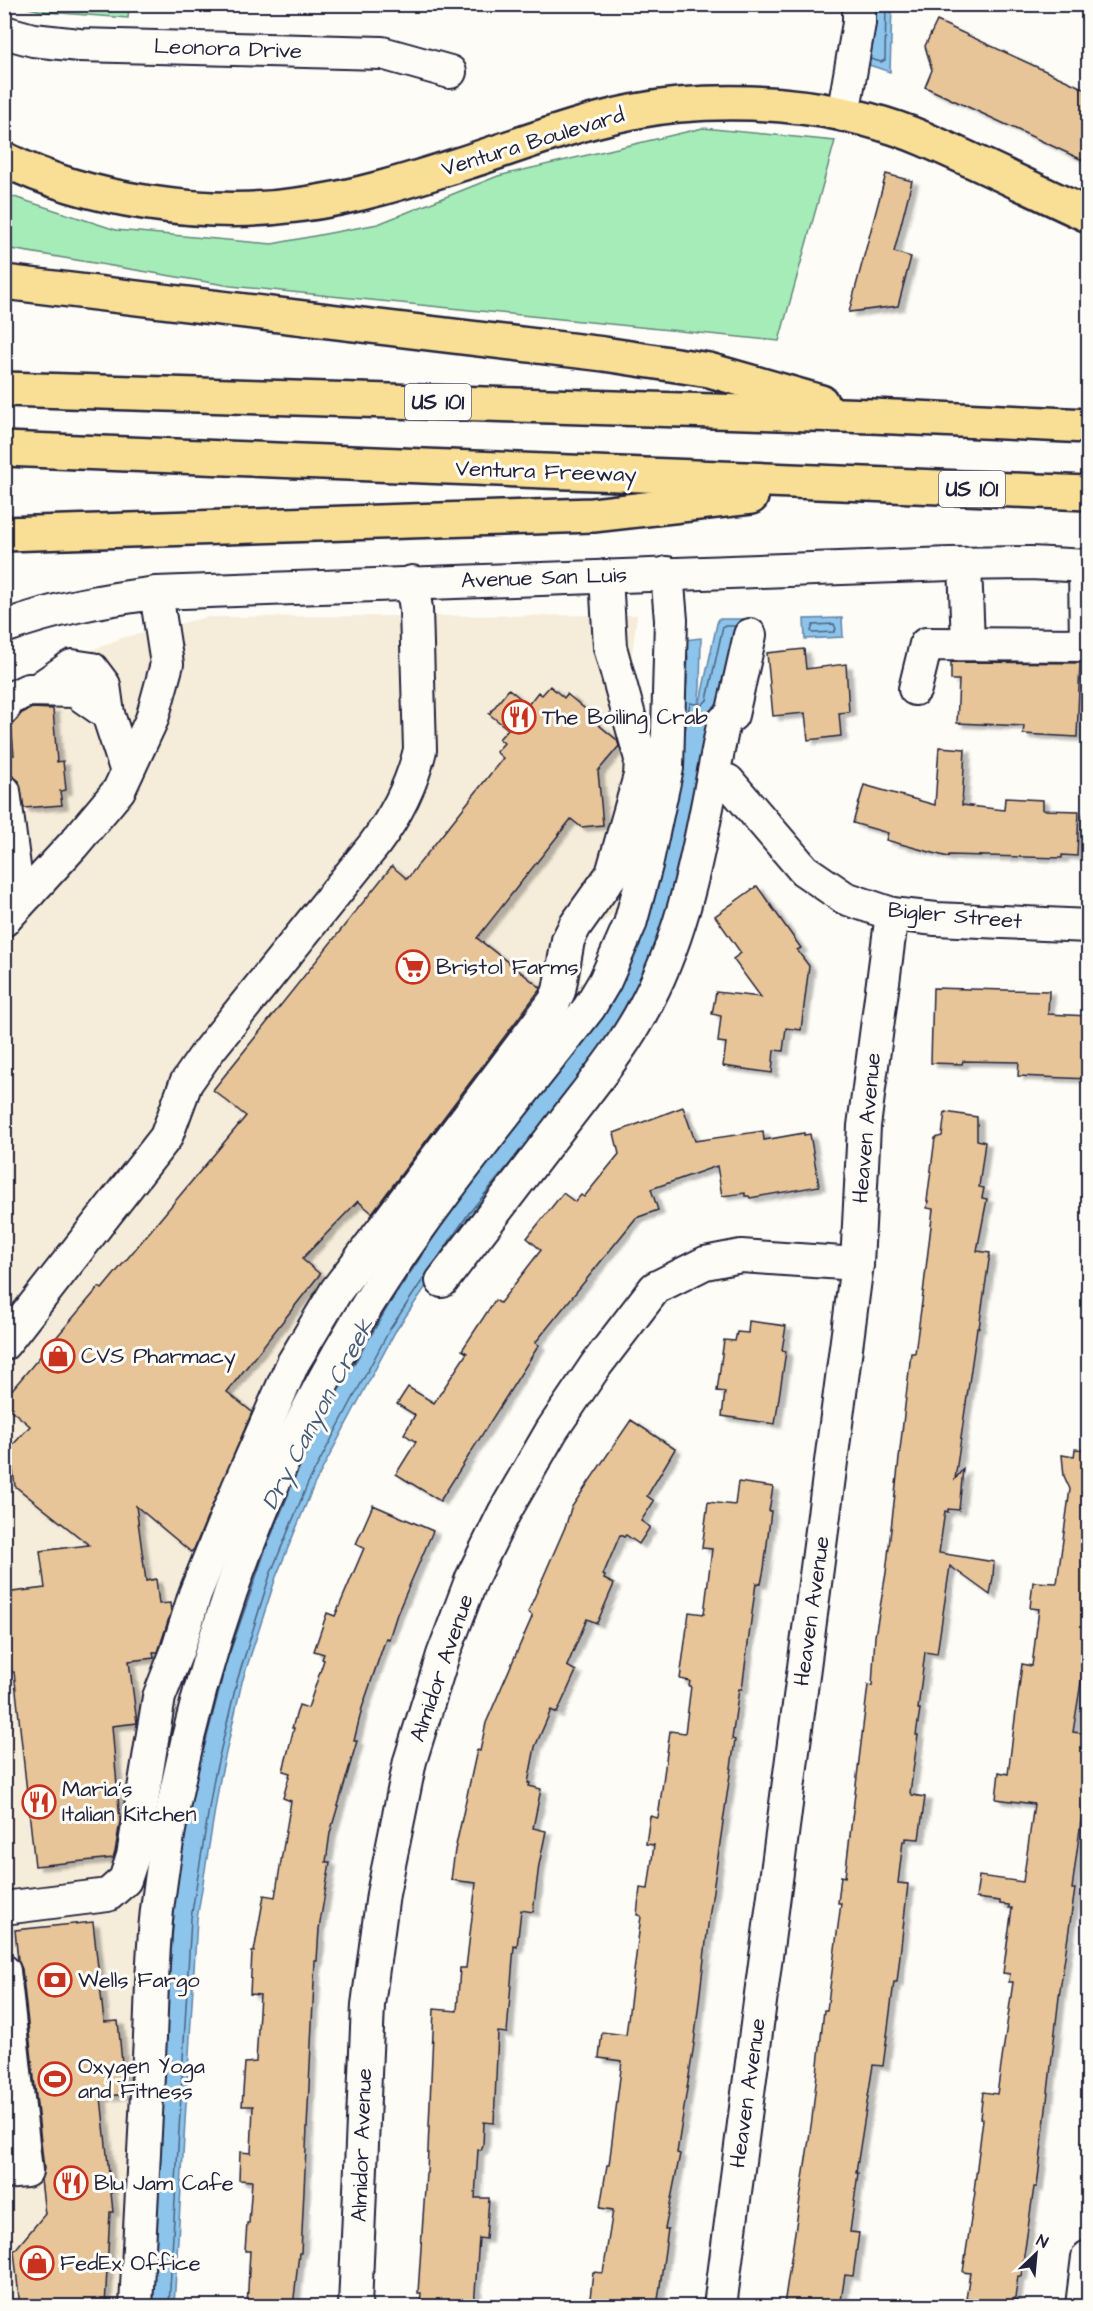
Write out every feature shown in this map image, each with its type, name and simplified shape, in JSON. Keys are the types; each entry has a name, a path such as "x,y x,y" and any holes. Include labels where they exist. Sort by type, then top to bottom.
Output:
{"main road":[{"name":"Ventura Boulevard","path":"4,159 78,188 150,204 225,209 296,206 379,190 470,162 554,131 623,112 681,105 743,104 800,108 843,115 885,126 923,139 1089,215"},
{"path":"4,282 592,353 709,370 872,416"},
{"name":"US 101","path":"4,389 872,416 1089,426"},
{"name":"Ventura Freeway","path":"4,449 1089,493"},
{"path":"4,534 593,515 855,485"}],"street":[{"path":"843,115 859,23 859,4"},
{"name":"Leonora Drive","path":"4,32 33,40 79,45 382,53 450,72"},
{"name":"Avenue San Luis","path":"4,627 44,612 95,601 156,593 412,582 965,564 1030,563 1087,566"},
{"path":"965,564 968,644"},
{"path":"915,689 926,644 1087,645 1087,566"},
{"path":"136,2307 157,1905 179,1772 209,1654 263,1507 291,1444 367,1305 421,1224 589,1008 605,981 630,924 646,865 667,768 671,620 667,573"},
{"path":"4,1908 108,1895 125,1880 133,1856 159,1697 178,1649 195,1593 238,1488 294,1363 336,1291 554,1002 560,990 568,940 575,926 612,874 640,776 641,759 610,647 606,576"},
{"path":"4,1344 166,1137 186,1083 209,1050 374,845 395,814 415,772 420,750 416,609 412,582"},
{"path":"4,920 73,845 119,790 152,719 167,664 156,593"},
{"path":"442,1281 621,1046 648,1000 667,957 684,909 724,721 732,715 750,635"},
{"path":"4,708 9,699 28,690 75,691 108,714 127,772"},
{"name":"Bigler Street","path":"728,782 804,870 845,898 892,914 936,919 1089,926"},
{"path":"4,791 15,874 29,893"},
{"name":"Heaven Avenue","path":"720,2307 857,1264 864,1126 892,914"},
{"name":"Almidor Avenue","path":"355,2307 368,2005 383,1894 410,1761 443,1654 477,1569 504,1513 552,1430 596,1365 655,1288 705,1263 741,1256 857,1264"},
{"path":"4,1971 26,2171 4,2173"},
{"path":"1082,2307 1089,2258"}],"shaded area":[{"path":"637,615 630,670 657,765 623,907 584,936 581,986 306,1373 241,1516 180,1703 141,1887 121,2306 5,2306 5,684 122,638 207,617"}],"green space":[{"path":"16,5 129,5 128,18 46,12"},
{"path":"703,128 835,141 779,341 231,286 5,248 5,194 116,230 272,244 378,224 498,176"}],"water":[{"path":"869,5 892,5 890,72 860,62"},
{"path":"842,618 843,637 805,639 804,619"},
{"path":"718,619 745,619 727,713 691,846 638,1005 473,1217 395,1332 314,1485 276,1577 242,1682 220,1779 197,1919 174,2306 146,2306 168,1909 186,1790 220,1663 306,1435 383,1302 614,984 677,742 687,683 688,657 685,640 701,638 700,688 696,720"}],"building":[{"path":"937,21 1089,91 1089,163 925,87 932,70 925,46"},
{"path":"886,174 912,181 894,252 911,257 898,306 849,312"},
{"path":"804,649 806,669 846,664 849,712 839,713 841,736 808,740 805,713 773,716 767,653"},
{"path":"951,662 1080,663 1077,737 1023,734 1024,726 957,723 959,680 951,680"},
{"path":"550,686 564,698 567,694 596,718 594,721 617,740 619,746 598,771 603,825 581,827 571,819 477,938 541,988 372,1213 358,1201 302,1259 320,1274 227,1392 252,1412 194,1549 191,1552 136,1506 146,1581 156,1579 159,1604 170,1603 171,1612 158,1652 153,1652 154,1658 129,1661 137,1723 112,1726 120,1821 115,1852 113,1858 35,1866 14,1672 11,1672 4,1593 45,1588 40,1551 89,1545 15,1486 10,1448 30,1426 4,1404 4,1399 99,1287 102,1289 246,1116 213,1090 392,866 407,879 503,758 496,752 504,743 499,739 508,729 489,714 509,689 528,705 538,692 542,695"},
{"path":"32,708 53,709 57,762 63,761 66,790 60,791 62,805 24,808 19,781 4,773 4,756 14,755 11,724 22,713"},
{"path":"939,747 965,749 962,805 1004,810 1005,798 1043,800 1043,810 1079,811 1077,856 1062,855 1062,858 949,855 948,857 886,840 888,833 853,823 864,785 935,805"},
{"path":"757,886 801,948 797,950 809,966 801,1030 786,1028 783,1051 774,1050 772,1073 723,1066 726,1043 718,1042 721,1016 712,1014 716,992 761,997 733,959 741,953 715,916"},
{"path":"933,988 1049,991 1048,1014 1089,1016 1089,1079 1018,1076 1019,1062 931,1063"},
{"path":"683,1107 695,1141 763,1131 764,1140 810,1134 819,1186 750,1198 745,1196 745,1193 722,1196 717,1166 651,1189 658,1210 636,1218 535,1343 539,1345 440,1501 396,1474 416,1442 404,1434 415,1415 397,1404 408,1387 434,1403 467,1353 462,1350 495,1300 500,1303 541,1250 527,1238 563,1193 575,1202 581,1195 584,1197 619,1154 614,1133"},
{"path":"945,1112 977,1117 977,1140 985,1142 979,1187 984,1188 982,1198 987,1199 977,1251 990,1253 955,1479 963,1469 959,1510 945,1511 939,1553 994,1562 993,1577 990,1595 950,1566 937,1654 925,1652 918,1709 920,1709 916,1735 918,1735 910,1793 925,1797 919,1839 906,1838 906,1841 903,1841 898,1883 908,1884 897,1982 894,1982 883,2066 873,2065 856,2173 858,2173 850,2232 859,2233 853,2276 845,2275 840,2307 795,2307 784,2305 812,2119 824,2010 827,2010 841,1903 838,1903 841,1876 845,1877 868,1685 872,1686 875,1636 886,1573 911,1353 915,1353 922,1302 933,1209 927,1208 927,1201 935,1138 942,1136"},
{"path":"749,1321 786,1326 782,1350 786,1351 775,1424 722,1416 725,1392 717,1391 724,1340 735,1341 737,1332 748,1333"},
{"path":"631,1420 675,1449 647,1496 654,1501 641,1521 650,1527 639,1544 626,1535 624,1537 620,1535 603,1575 604,1579 614,1584 597,1623 587,1619 567,1666 576,1671 557,1713 551,1710 535,1747 528,1783 530,1783 529,1786 541,1789 533,1828 546,1831 533,1912 521,1910 517,1947 514,1946 507,2033 498,2032 494,2123 484,2122 483,2145 481,2150 478,2150 475,2198 489,2198 486,2239 479,2238 474,2307 420,2307 421,2293 418,2293 427,2173 434,2009 457,2011 460,1968 466,1968 476,1883 451,1880 455,1850 477,1750 480,1751 486,1723 532,1617 528,1612 566,1525 571,1508"},
{"path":"1075,1449 1089,1450 1089,1632 1073,1732 1089,1734 1089,1760 1037,2187 1034,2187 1021,2276 1018,2276 1014,2305 966,2298 970,2273 963,2272 975,2192 983,2119 980,2118 983,2092 997,2094 1013,1982 1009,1982 1010,1974 1003,1973 1012,1908 1009,1908 1009,1905 1000,1904 1000,1901 976,1898 979,1876 1023,1882 1034,1804 996,1799 999,1772 1008,1774 1022,1664 1032,1666 1039,1609 1030,1608 1033,1582 1057,1583 1070,1489 1064,1476 1062,1455 1074,1457"},
{"path":"738,1482 773,1487 769,1511 771,1511 764,1569 761,1584 756,1583 742,1689 739,1689 732,1739 735,1740 677,2153 680,2154 665,2229 668,2229 657,2307 589,2307 593,2272 603,2273 613,2210 600,2208 607,2165 609,2165 622,2061 599,2058 602,2032 626,2035 641,1916 637,1915 640,1888 648,1889 654,1845 646,1844 650,1816 658,1818 670,1731 685,1733 691,1686 689,1686 690,1681 680,1679 689,1612 704,1614 712,1549 702,1548 708,1502 735,1505"},
{"path":"373,1505 433,1531 397,1614 389,1639 386,1638 362,1708 354,1741 357,1741 330,1833 326,1862 330,1862 319,1929 317,1961 315,1961 301,2253 299,2253 293,2307 247,2307 250,2251 245,2251 252,2181 239,2180 240,2152 251,2153 253,2106 242,2106 245,2063 256,2062 260,1995 250,1994 252,1952 254,1952 264,1895 275,1897 291,1801 283,1798 290,1773 283,1771 294,1728 292,1728 299,1705 308,1708 324,1660 322,1659 324,1654 314,1651 327,1613 335,1616 364,1548 356,1544"},
{"path":"93,1922 104,2022 118,2021 125,2094 101,2097 113,2212 110,2212 105,2307 20,2307 14,2251 45,2214 41,2180 44,2169 22,1969 18,1960 15,1930"}],"place":[{"name":"The Boiling Crab","path":"519,717"},
{"name":"Bristol Farms","path":"413,967"},
{"name":"CVS Pharmacy","path":"58,1356"},
{"name":"Maria's Italian Kitchen","path":"39,1802"},
{"name":"Wells Fargo","path":"55,1980"},
{"name":"Oxygen Yoga and Fitness","path":"55,2079"},
{"name":"Blu Jam Cafe","path":"71,2183"},
{"name":"FedEx Office","path":"37,2263"}],"water label":[{"name":"Dry Canyon Creek","path":"318,1414"}]}
